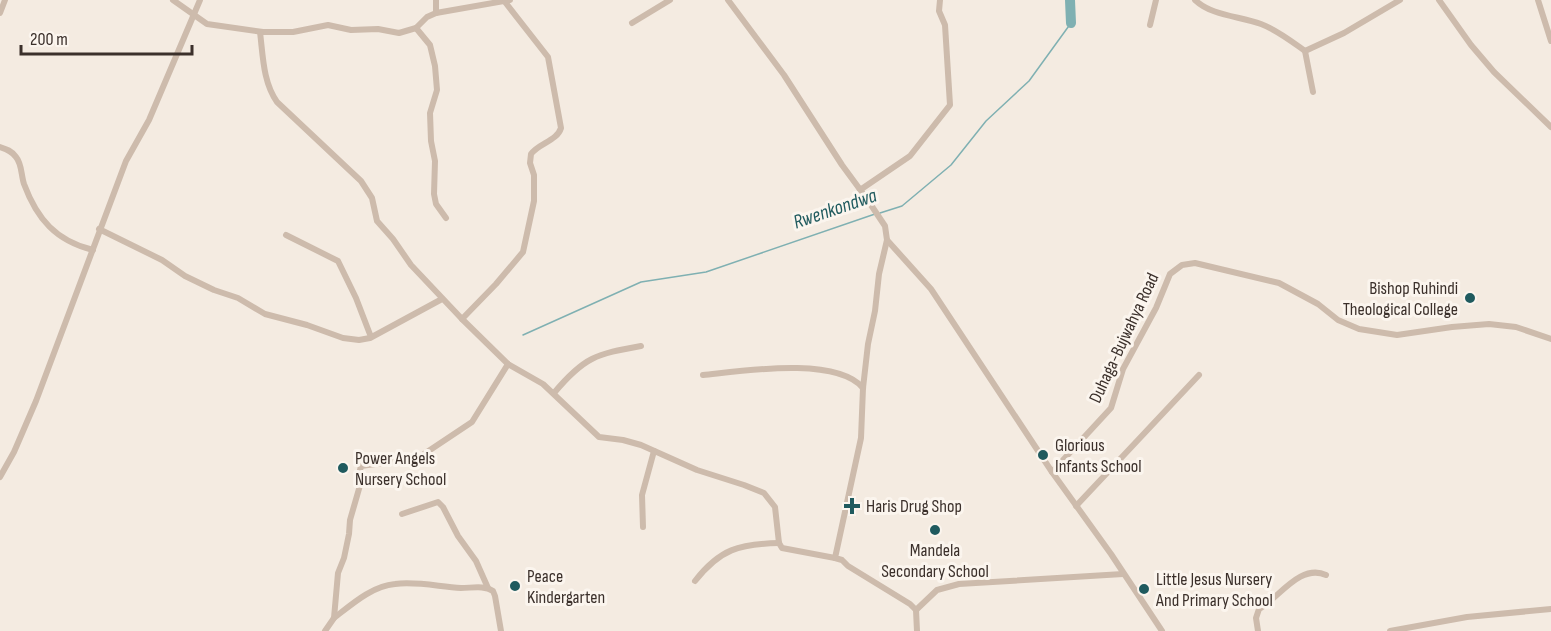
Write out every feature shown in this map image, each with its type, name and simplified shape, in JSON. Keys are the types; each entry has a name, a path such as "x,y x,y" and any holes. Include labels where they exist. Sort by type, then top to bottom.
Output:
{"street":[{"path":"0,13 5,0"},
{"path":"173,0 207,24 260,32 293,32 321,26 357,30 378,29 399,33 416,28 427,17 436,13 507,1 548,57 561,128 557,135 537,147 531,154 534,201 523,252 462,319"},
{"path":"0,476 14,452 36,401 126,161 149,120 200,0"},
{"path":"436,0 436,13"},
{"path":"632,23 670,0"},
{"path":"728,0 784,75 885,226 887,240 879,273 863,388 861,438 835,558"},
{"path":"860,190 910,156 950,105 945,25 939,11 940,0"},
{"path":"1150,25 1156,0"},
{"path":"1195,0 1210,11 1269,27 1305,51 1313,92"},
{"path":"1305,51 1344,33 1400,0"},
{"path":"1433,0 1439,0 1471,45 1494,72 1551,127"},
{"path":"1538,0 1551,41"},
{"path":"416,28 430,45 435,66 437,90 430,113 431,141 435,161 434,194 436,204 446,218"},
{"path":"260,32 266,78 272,95 361,181 372,198 376,221 393,239 411,265 462,319 508,364 543,384 599,437 632,442 697,470 764,494 775,507 779,543"},
{"path":"0,147 16,156 29,196 58,236 71,244 93,250"},
{"path":"99,229 162,260 185,276 214,290 238,298 268,315 307,325 343,338 359,340 371,337 442,299"},
{"path":"286,235 338,261 371,337"},
{"path":"887,240 931,289 1052,472 1111,554 1162,631"},
{"name":"Duhaga-Bujwahya Road","path":"1052,472 1111,408 1123,369 1156,308 1170,274 1182,265 1195,263 1279,283 1318,304 1338,320 1359,329 1397,335 1489,324 1516,327 1551,339"},
{"path":"554,393 569,374 582,363 611,351 642,346"},
{"path":"334,618 338,573 344,558 350,534 350,520 363,475 360,470 361,466 417,458 465,428 472,422 508,364"},
{"path":"703,375 765,368 793,368 845,375 855,379 863,388"},
{"path":"1076,506 1198,375"},
{"path":"643,527 642,495 654,451"},
{"path":"402,514 438,502 476,561 488,588"},
{"path":"696,582 714,561 735,549 751,544 779,543 786,549 842,560 848,566 906,601 916,610 917,631"},
{"path":"1258,631 1256,618 1259,609 1284,587 1314,573 1326,575"},
{"path":"916,610 937,590 953,585 1123,574"},
{"path":"325,631 334,618 369,593 388,585 402,583 488,588 495,596 501,631"},
{"path":"1390,631 1467,617 1551,609"}],"waterway":[{"name":"Rwenkondwa","path":"1070,0 1071,23"},
{"name":"Rwenkondwa","path":"880,213 902,206 951,165 986,121 1029,81 1071,23"},
{"name":"Rwenkondwa","path":"523,335 641,282 706,272 875,214"}],"place":[{"name":"Bishop Ruhindi Theological College","path":"1470,298"},
{"name":"Glorious Infants School","path":"1043,455"},
{"name":"Power Angels Nursery School","path":"343,468"},
{"name":"Haris Drug Shop","path":"852,506"},
{"name":"Mandela Secondary School","path":"935,530"},
{"name":"Peace Kindergarten","path":"515,586"},
{"name":"Little Jesus Nursery And Primary School","path":"1144,589"}]}
